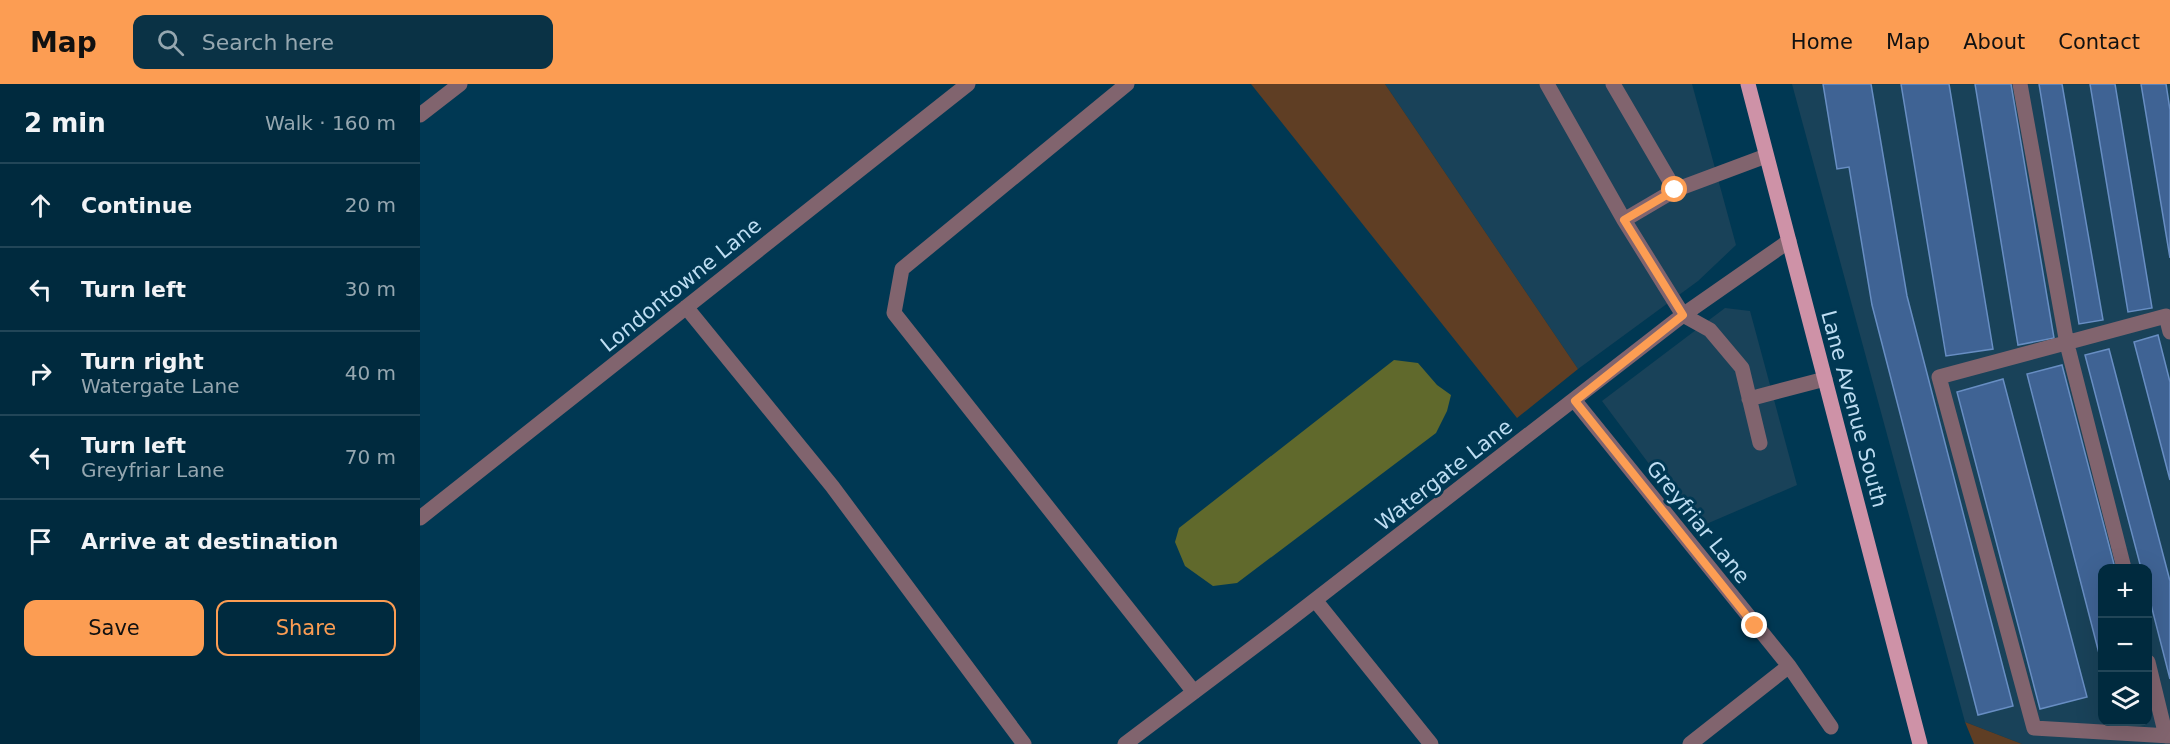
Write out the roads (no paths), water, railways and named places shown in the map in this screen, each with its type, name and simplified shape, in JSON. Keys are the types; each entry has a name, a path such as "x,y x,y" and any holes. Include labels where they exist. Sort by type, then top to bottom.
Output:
{"main road":[{"name":"Lane Avenue South","path":"1748,84 1920,744"}],"street":[{"path":"420,116 460,84"},
{"name":"Londontowne Lane","path":"420,518 968,84"},
{"path":"1127,84 902,269 894,313 1194,692"},
{"path":"1548,84 1624,220 1683,315 1710,330 1742,368 1760,443"},
{"path":"1613,84 1675,190"},
{"path":"2020,84 2067,344 2123,564"},
{"path":"1624,220 1675,190 1766,156"},
{"name":"Watergate Lane","path":"1125,744 1575,401 1683,315 1789,241"},
{"path":"686,307 832,486 1024,744"},
{"path":"2151,672 2168,736 2034,728 1939,378 2166,316 2170,332"},
{"path":"1749,399 1825,379"},
{"name":"Greyfriar Lane","path":"1575,401 1789,666 1831,727"},
{"path":"1315,600 1431,744"},
{"path":"1690,744 1789,666"}]}
